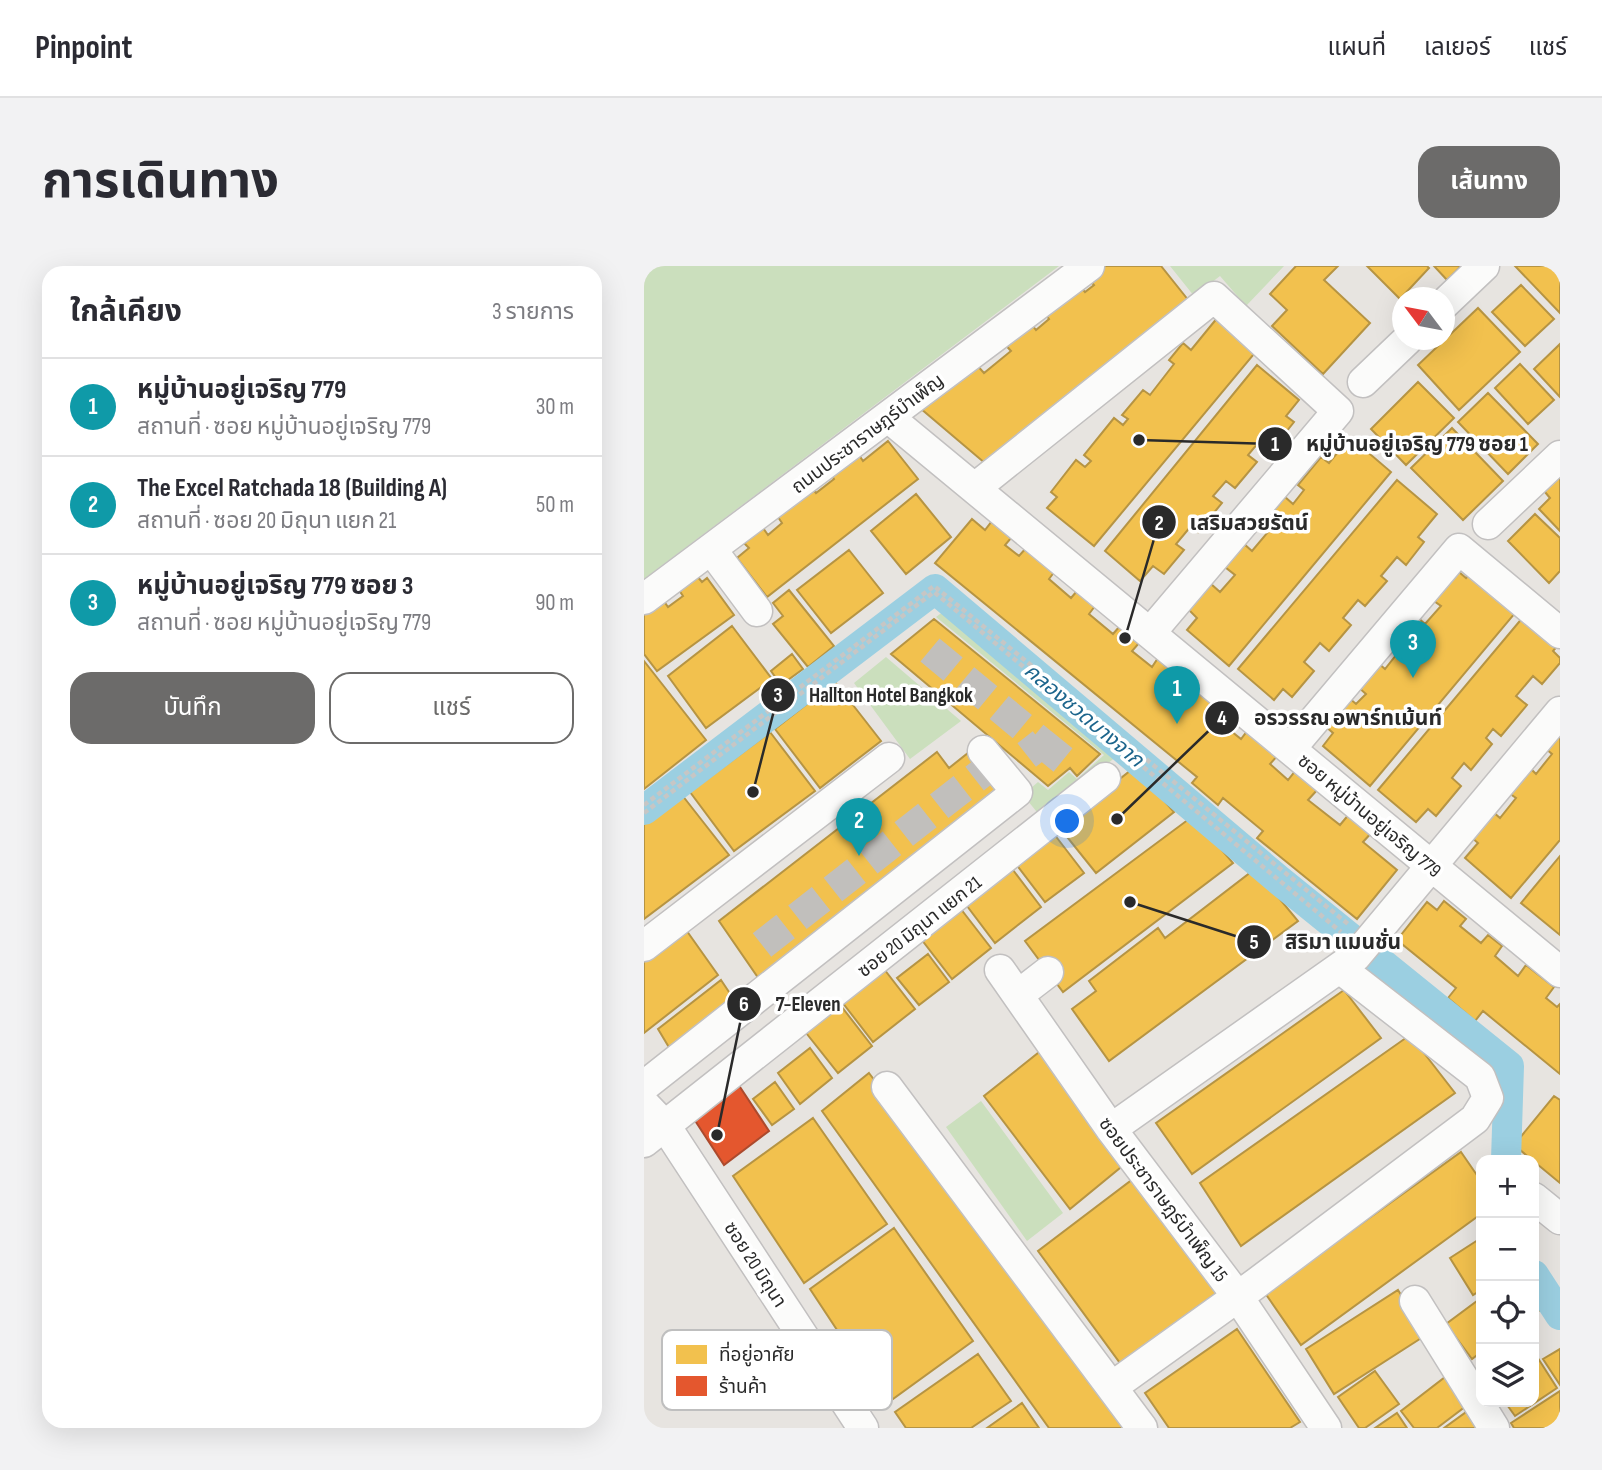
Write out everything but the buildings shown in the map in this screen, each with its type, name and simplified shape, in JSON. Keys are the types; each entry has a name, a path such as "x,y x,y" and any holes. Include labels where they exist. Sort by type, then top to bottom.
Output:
{"street":[{"name":"ถนนประชาราษฎร์บำเพ็ญ","path":"644,599 1089,266"},
{"path":"1455,294 1484,266"},
{"path":"975,488 1214,297 1338,411 1150,633"},
{"path":"1363,382 1397,350"},
{"name":"ซอย หมู่บ้านอยู่เจริญ 779","path":"888,417 1560,972"},
{"path":"1488,524 1560,456"},
{"path":"711,549 757,611"},
{"path":"1290,749 1460,549 1560,633"},
{"path":"1111,1129 1355,956 1560,712"},
{"path":"644,946 889,758"},
{"path":"644,1086 1017,792 997,764"},
{"name":"ซอย 20 มิถุนา แยก 21","path":"655,1135 1105,778"},
{"path":"1112,1387 1238,1297 1475,1119 1488,1098 1480,1077 1355,956"},
{"name":"ซอยประชาราษฎร์บำเพ็ญ 15","path":"1000,970 1111,1129 1238,1297 1326,1428"},
{"path":"1018,995 1048,972"},
{"path":"887,1087 1142,1428"},
{"name":"ซอย 20 มิถุนา","path":"644,1104 655,1135 793,1330"},
{"path":"1539,1202 1560,1219"},
{"path":"1415,1301 1494,1428"},
{"name":"ซอย 20 มิถุนา","path":"850,1410 863,1428"}],"green space":[{"path":"644,266 1059,266 644,579"},
{"path":"1170,266 1284,266 1246,306 1220,276 1194,296"},
{"path":"944,611 1117,756 1041,817 1023,795 1038,782 1048,790 1069,772 1077,779 1104,755 936,617"},
{"path":"886,657 961,721 910,759 854,683"},
{"path":"981,1101 1063,1213 1027,1241 946,1127"}],"waterway":[{"name":"คลองชวดบางจาก","path":"644,810 935,589 1280,881 1509,1066 1506,1155"},
{"name":"คลองชวดบางจาก","path":"1538,1281 1560,1315"}],"tunnel":[{"path":"930,650 1042,743 1019,761"},
{"path":"1042,743 1063,760"},
{"path":"762,945 983,772"}],"place":[{"name":"หมู่บ้านอยู่เจริญ 779 ซอย 1","path":"1139,440"},
{"name":"เสริมสวยรัตน์","path":"1125,638"},
{"name":"หมู่บ้านอยู่เจริญ 779 ซอย 3","path":"1413,678"},
{"name":"หมู่บ้านอยู่เจริญ 779","path":"1177,724"},
{"name":"Hallton Hotel Bangkok","path":"753,792"},
{"name":"อรวรรณ อพาร์ทเม้นท์","path":"1117,819"},
{"name":"The Excel Ratchada 18 (Building A)","path":"859,856"},
{"name":"สิริมา แมนชั่น","path":"1130,902"},
{"name":"7-Eleven","path":"717,1135"}]}
